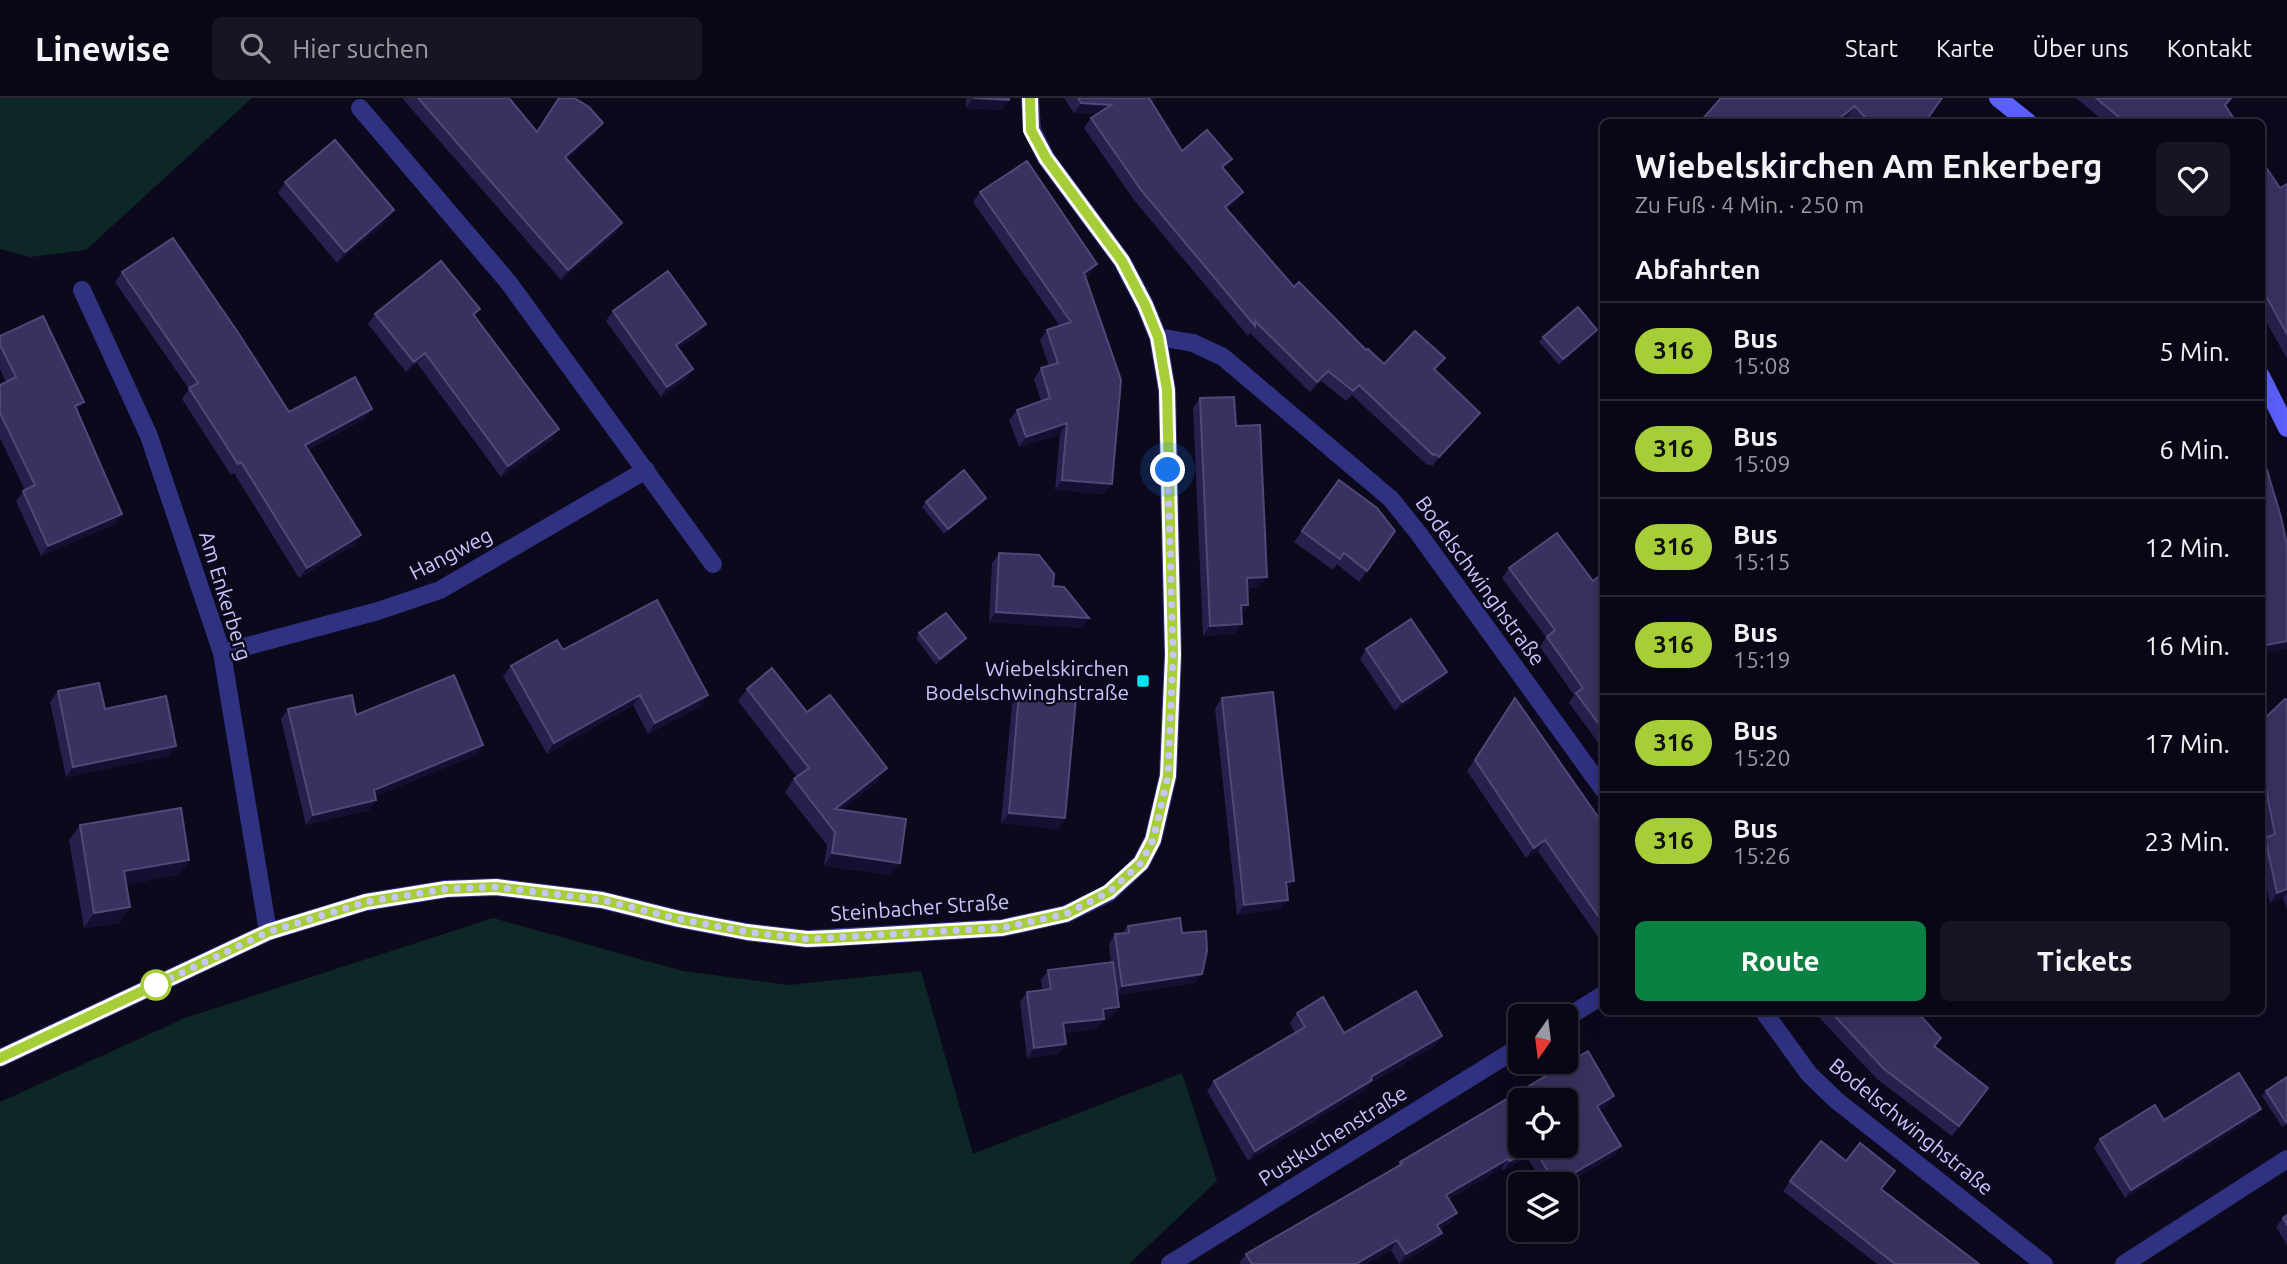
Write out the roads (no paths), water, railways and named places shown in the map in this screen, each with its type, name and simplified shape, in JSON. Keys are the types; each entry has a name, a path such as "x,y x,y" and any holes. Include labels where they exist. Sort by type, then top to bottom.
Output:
{"main road":[{"path":"1998,98 2024,119"},
{"path":"2265,384 2287,428"}],"street":[{"name":"Steinbacher Straße","path":"0,1058 268,932 366,902 446,889 496,887 602,900 747,932 807,939 1002,928 1066,914 1109,892 1141,863 1153,840 1168,776 1173,655 1167,403 1158,337 1122,261 1046,158 1031,130 1030,98"},
{"path":"360,108 509,284 713,564"},
{"name":"Am Enkerberg","path":"82,290 149,436 222,653 268,932"},
{"name":"Bodelschwinghstraße","path":"1158,337 1194,343 1223,357 1391,499 1600,785"},
{"name":"Hangweg","path":"222,653 378,611 440,590 646,470"},
{"path":"1578,1011 1600,997"},
{"name":"Bodelschwinghstraße","path":"1765,1015 1809,1074 1836,1100 2044,1264"},
{"name":"Pustkuchenstraße","path":"1170,1264 1508,1054"},
{"path":"2124,1264 2287,1159"}],"place":[{"name":"Wiebelskirchen Bodelschwinghstraße","path":"1143,681"}]}
